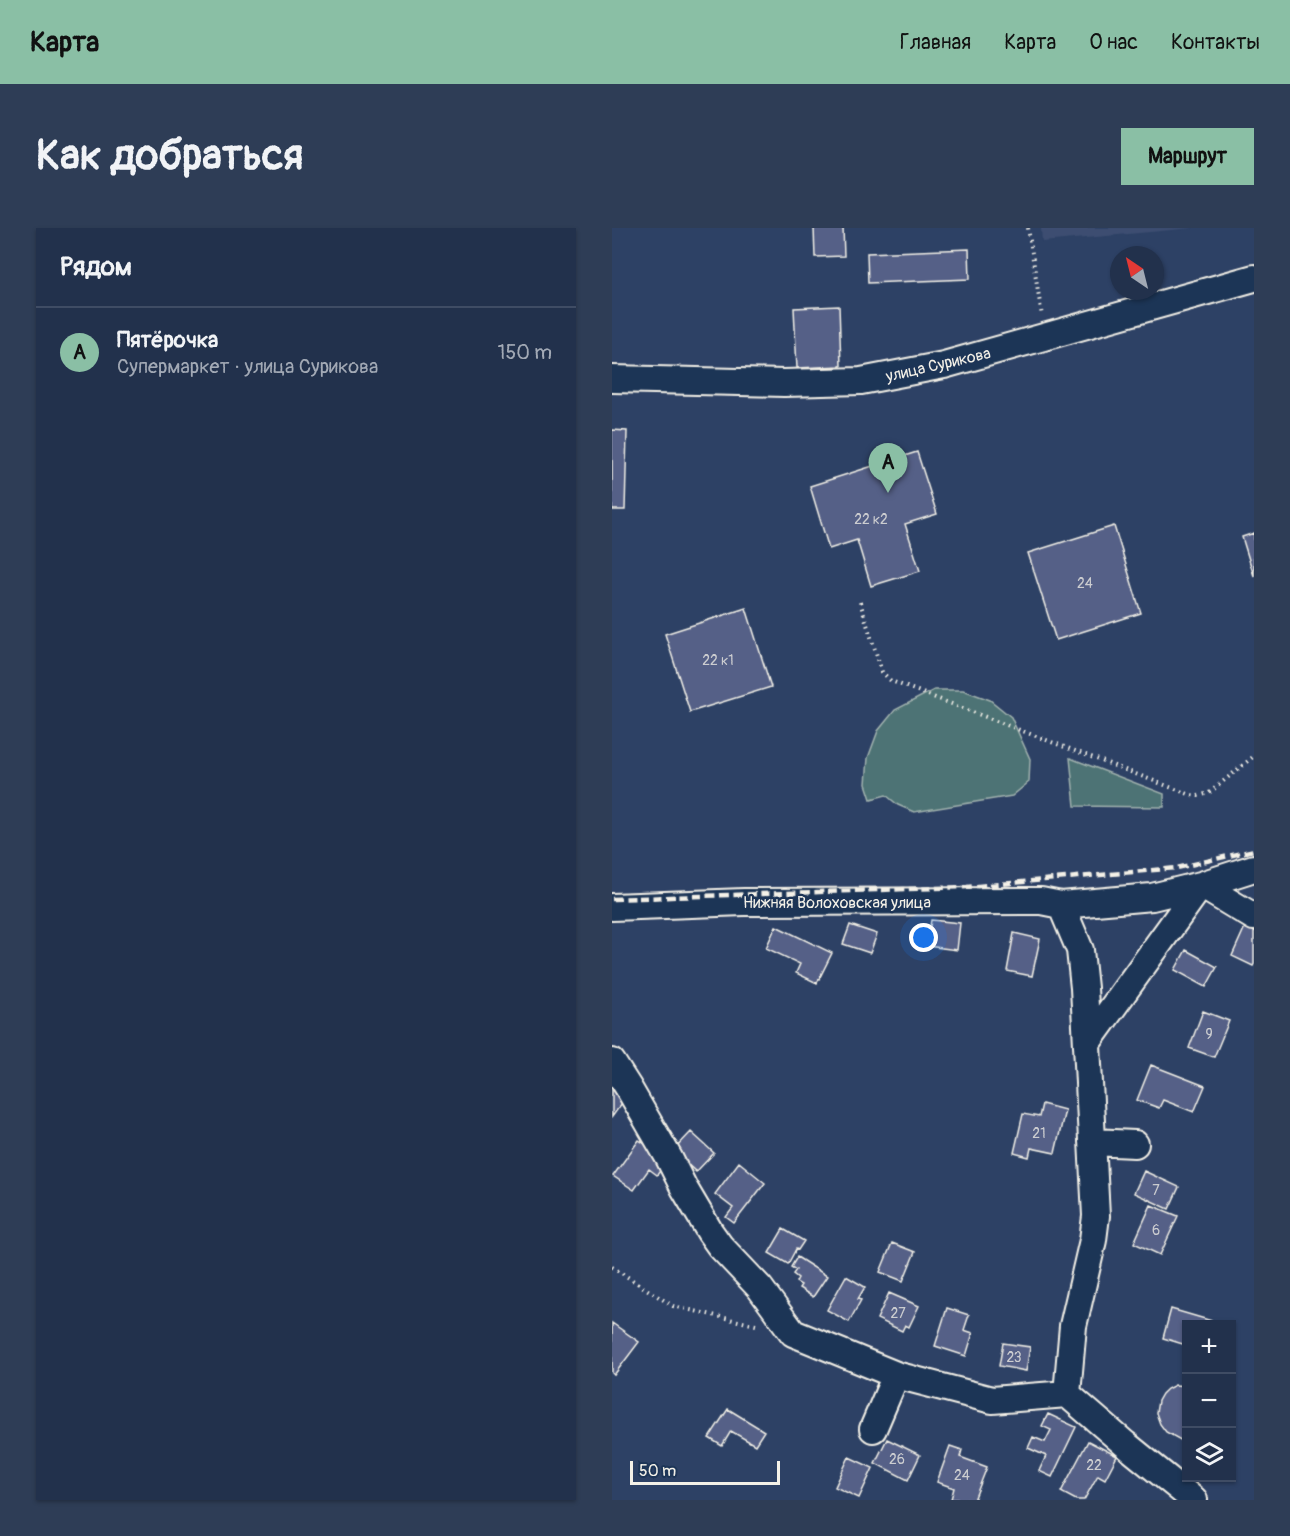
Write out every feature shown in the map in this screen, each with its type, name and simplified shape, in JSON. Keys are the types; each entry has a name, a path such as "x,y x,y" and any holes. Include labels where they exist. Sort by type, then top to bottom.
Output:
{"street":[{"name":"улица Сурикова","path":"612,379 784,383 861,381 944,365 1254,278"},
{"name":"Нижняя Волоховская улица","path":"612,907 744,902 1041,901 1061,905 1152,897 1202,885 1254,868"},
{"path":"1087,1043 1202,885 1254,917"},
{"path":"1061,905 1080,950 1096,1216 1093,1240 1073,1326 1067,1394"},
{"path":"612,1062 710,1232 720,1246 760,1288 793,1333 896,1375 992,1400 1067,1394 1194,1500"},
{"path":"1092,1142 1135,1144"},
{"path":"873,1429 896,1375"}],"path":[{"path":"1028,228 1045,337"},
{"path":"860,602 882,672 891,681 1191,795 1209,793 1254,756"},
{"path":"612,1268 673,1306 793,1333"}],"shaded area":[{"path":"1041,228 1193,228 1042,242"}],"green space":[{"path":"934,690 963,690 990,700 1011,717 1030,759 1029,782 1012,796 914,812 898,805 886,795 871,799 866,784 868,758 878,731 895,710"},
{"path":"1070,758 1164,794 1164,807 1075,806"}],"building":[{"path":"814,228 843,228 844,256 815,257"},
{"path":"969,249 970,279 868,283 867,253"},
{"path":"839,306 841,366 797,368 794,308"},
{"path":"612,430 627,431 625,510 612,510"},
{"path":"917,452 937,514 905,524 920,571 871,586 857,540 829,549 810,486"},
{"path":"1114,526 1141,613 1056,640 1028,553"},
{"path":"1254,533 1254,576 1242,537"},
{"path":"746,608 771,687 690,712 665,634"},
{"path":"931,920 960,923 957,950 927,946"},
{"path":"850,925 877,934 870,953 843,944"},
{"path":"776,926 832,953 817,983 796,973 800,964 766,948"},
{"path":"1245,927 1254,931 1253,966 1232,956"},
{"path":"1014,933 1040,939 1032,976 1007,971"},
{"path":"1186,950 1217,967 1206,987 1175,970"},
{"path":"1203,1011 1229,1021 1214,1057 1189,1048"},
{"path":"1151,1065 1205,1086 1194,1112 1163,1100 1159,1108 1137,1100"},
{"path":"612,1086 627,1096 612,1117"},
{"path":"1042,1104 1065,1110 1055,1153 1031,1148 1029,1157 1014,1153 1023,1114 1039,1117"},
{"path":"691,1132 714,1153 696,1172 673,1151"},
{"path":"639,1140 668,1160 657,1175 649,1169 634,1190 613,1176"},
{"path":"739,1162 765,1183 734,1223 726,1217 733,1208 715,1194"},
{"path":"1144,1171 1179,1187 1169,1209 1134,1193"},
{"path":"1151,1205 1178,1216 1160,1255 1134,1243"},
{"path":"783,1229 804,1241 798,1250 796,1249 788,1264 769,1253"},
{"path":"892,1243 915,1252 903,1281 880,1272"},
{"path":"797,1257 827,1276 813,1297 799,1288 801,1285 796,1282 798,1278 793,1274 796,1270 791,1267"},
{"path":"846,1276 865,1287 849,1322 827,1310"},
{"path":"889,1293 919,1306 909,1327 905,1325 902,1331 877,1319"},
{"path":"947,1308 969,1315 964,1330 973,1333 966,1356 935,1346"},
{"path":"1171,1309 1209,1320 1182,1320 1182,1344 1163,1338"},
{"path":"612,1323 639,1342 614,1375 612,1373"},
{"path":"1003,1343 1030,1347 1026,1371 999,1366"},
{"path":"1175,1385 1182,1386 1182,1441 1166,1432 1156,1413 1158,1401 1167,1389"},
{"path":"728,1409 764,1431 755,1445 731,1431 722,1446 709,1438"},
{"path":"1048,1414 1076,1427 1052,1477 1039,1471 1046,1456 1028,1448 1033,1437 1045,1442 1051,1430 1042,1426"},
{"path":"887,1439 920,1455 908,1480 875,1463"},
{"path":"1088,1441 1117,1456 1105,1479 1098,1475 1084,1500 1076,1500 1061,1492"},
{"path":"950,1446 962,1450 960,1457 987,1467 974,1500 951,1499 954,1488 937,1482"},
{"path":"849,1457 873,1468 859,1498 835,1487"}],"railway":[{"path":"612,899 967,887 1177,868 1254,850"}],"place":[{"name":"Пятёрочка","path":"888,493"}]}
